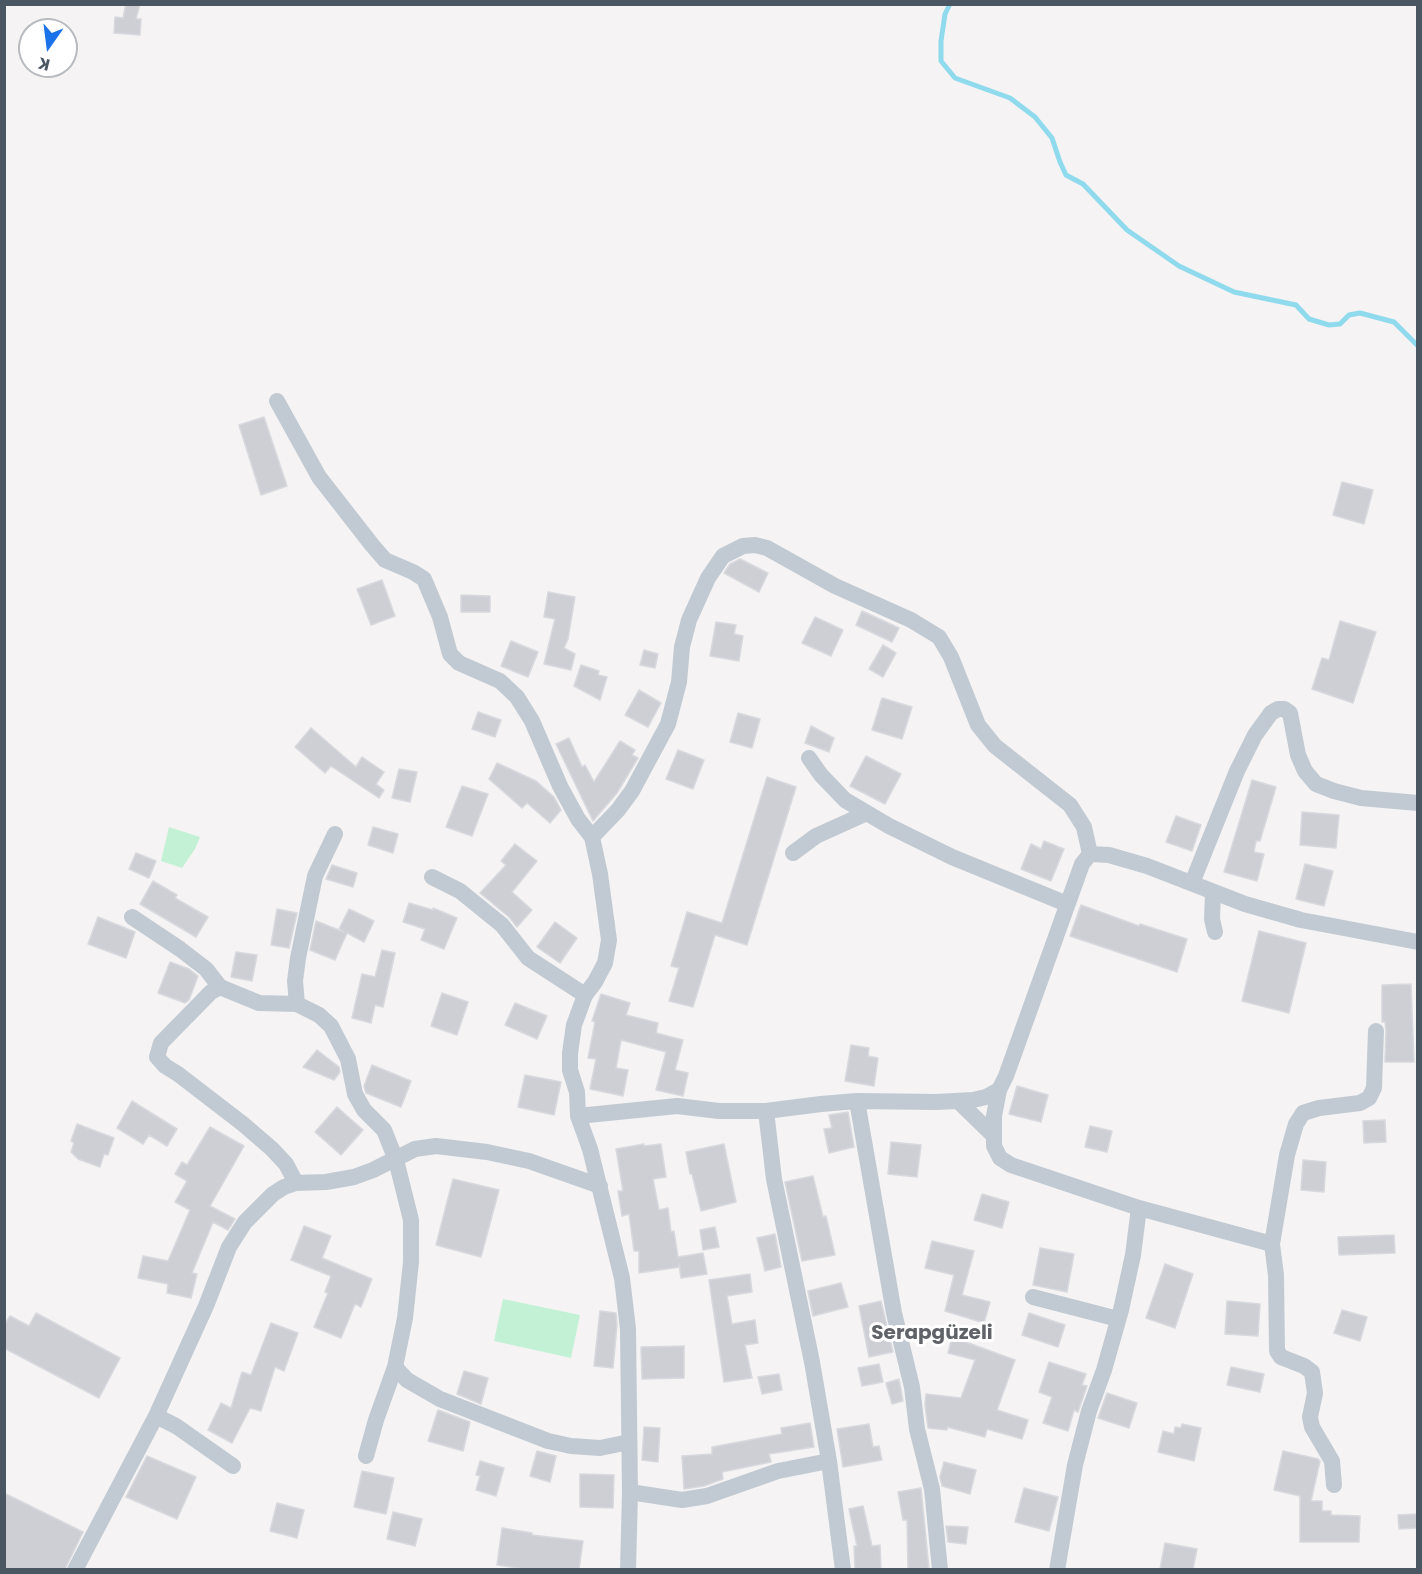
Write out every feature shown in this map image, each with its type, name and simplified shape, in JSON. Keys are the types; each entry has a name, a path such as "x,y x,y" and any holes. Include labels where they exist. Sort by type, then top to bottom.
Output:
{"street":[{"path":"277,401 319,477 385,561 413,572 423,579 440,617 450,654 467,667 500,681 517,697 532,721 578,819 592,837 600,874 609,940 605,963 585,995 574,1025 570,1070 579,1116 600,1186 623,1288 628,1329 630,1492 628,1569"},
{"path":"592,837 618,810 632,791 668,724 679,682 682,647 689,620 708,578 723,556 743,546 755,545 767,548 835,586 911,620 939,638 951,657 978,724 995,746 1070,805 1084,827 1090,854"},
{"path":"1192,883 1237,771 1255,735 1271,713 1278,709 1284,709 1290,713 1298,755 1305,771 1316,784 1361,798 1418,803"},
{"path":"809,758 820,775 845,800 867,813 952,857 1067,904"},
{"path":"793,853 816,836 867,813"},
{"path":"297,1004 295,981 298,958 315,876 334,834"},
{"path":"1090,854 1109,855 1245,904 1301,920 1418,942"},
{"path":"1090,854 1082,864 999,1090 993,1135 994,1146 1000,1158 1011,1165 1139,1208 1272,1244"},
{"path":"432,877 460,891 502,926 528,957 585,995"},
{"path":"1213,892 1212,919 1215,932"},
{"path":"132,917 206,969 220,987 259,1003 297,1004 319,1015 331,1026 348,1059 356,1094 364,1110 384,1130 396,1160 411,1220 411,1262 405,1318 395,1367 366,1456"},
{"path":"220,987 211,992 161,1042 158,1057 165,1066 243,1124 272,1149 286,1164 296,1183"},
{"path":"1334,1485 1332,1461 1312,1427 1310,1417 1314,1393 1312,1372 1304,1366 1281,1358 1277,1351 1276,1275 1272,1244 1287,1155 1296,1124 1303,1113 1319,1108 1360,1103 1369,1098 1374,1088 1376,1032"},
{"path":"579,1116 677,1106 719,1111 766,1111 857,1101 958,1101 986,1097 999,1090"},
{"path":"857,1101 894,1313 912,1387 917,1429 932,1490 940,1569"},
{"path":"958,1101 993,1135"},
{"path":"766,1111 774,1179 812,1362 829,1461 843,1569"},
{"path":"75,1569 156,1416 206,1306 229,1247 245,1222 273,1194 296,1183 326,1182 354,1177 396,1160 415,1149 436,1146 487,1152 529,1161 600,1186"},
{"path":"1057,1569 1075,1465 1089,1411 1104,1370 1118,1319 1133,1255 1139,1208"},
{"path":"1033,1297 1118,1319"},
{"path":"395,1367 406,1380 440,1399 548,1441 570,1446 600,1448 629,1442"},
{"path":"156,1416 176,1426 233,1466"},
{"path":"630,1492 682,1500 707,1496 778,1471 829,1461"}],"green space":[{"path":"169,827 200,837 182,868 161,861"},
{"path":"503,1299 580,1315 571,1358 494,1341"}],"building":[{"path":"126,4 140,4 136,19 141,19 140,35 114,33 115,17 123,18"},
{"path":"264,417 287,486 261,495 239,425"},
{"path":"1342,482 1373,490 1364,524 1333,515"},
{"path":"740,559 768,573 759,592 724,573 730,564"},
{"path":"382,580 395,616 371,625 357,589"},
{"path":"548,592 575,597 568,639 564,648 575,654 571,670 544,664 555,619 544,617"},
{"path":"461,595 490,596 490,612 461,612"},
{"path":"862,611 899,628 892,642 856,625"},
{"path":"815,617 843,630 831,656 802,643"},
{"path":"1340,621 1376,632 1353,703 1312,689 1322,658 1329,660"},
{"path":"716,622 736,625 734,634 743,636 739,661 710,656"},
{"path":"511,641 538,652 528,677 501,666"},
{"path":"883,645 896,653 883,677 869,669"},
{"path":"644,650 658,654 655,668 640,665"},
{"path":"581,665 599,671 598,675 607,677 600,700 574,686"},
{"path":"639,690 661,703 648,727 625,715"},
{"path":"882,698 912,707 902,739 872,730"},
{"path":"478,712 501,720 495,737 472,729"},
{"path":"738,713 760,719 752,748 730,742"},
{"path":"811,726 834,738 829,752 805,743"},
{"path":"311,728 356,767 362,757 384,772 376,784 384,790 379,798 331,766 325,773 295,747"},
{"path":"569,738 582,767 585,765 594,782 620,741 635,750 632,755 638,758 617,793 593,821 556,744"},
{"path":"678,750 704,760 693,789 666,779"},
{"path":"866,756 901,774 885,804 850,786"},
{"path":"497,763 536,781 554,797 561,810 550,823 527,803 522,808 489,779"},
{"path":"399,769 417,772 410,802 392,798"},
{"path":"767,777 796,787 747,945 715,935 693,1007 669,1001 679,968 671,966 687,912 722,923"},
{"path":"1252,780 1276,787 1260,841 1256,841 1254,852 1264,854 1257,881 1224,872"},
{"path":"462,786 488,794 472,836 446,827"},
{"path":"1302,812 1339,815 1336,848 1300,845"},
{"path":"1176,816 1201,825 1192,851 1166,842"},
{"path":"373,827 398,834 393,853 368,845"},
{"path":"1044,841 1064,849 1051,881 1021,869 1031,844 1041,849"},
{"path":"515,844 537,861 512,892 532,910 517,927 509,917 480,893 506,865 501,861"},
{"path":"136,853 156,861 149,878 129,869"},
{"path":"1305,864 1333,871 1324,906 1296,899"},
{"path":"332,865 357,873 353,887 326,879"},
{"path":"153,881 177,895 175,898 208,917 196,937 140,904"},
{"path":"409,903 433,910 433,908 457,918 444,949 421,940 425,929 403,922"},
{"path":"1081,905 1139,926 1140,924 1187,939 1177,972 1070,936"},
{"path":"277,909 297,913 289,948 271,945"},
{"path":"349,909 374,921 364,942 347,933 335,960 310,950 316,921 344,932 339,929"},
{"path":"98,917 135,932 126,958 88,944"},
{"path":"555,922 577,938 560,963 537,947"},
{"path":"1259,931 1306,943 1289,1013 1242,1001"},
{"path":"382,950 395,953 383,1007 375,1005 371,1023 352,1018 362,974 375,977"},
{"path":"236,952 257,955 252,981 231,977"},
{"path":"170,962 189,969 198,976 189,1000 185,1003 158,993"},
{"path":"1411,984 1414,1062 1385,1062 1386,1031 1385,1022 1382,1022 1382,985"},
{"path":"442,993 468,1002 457,1035 431,1026"},
{"path":"601,994 630,1003 626,1015 658,1023 656,1033 683,1040 675,1070 688,1073 683,1096 656,1090 666,1052 621,1040 616,1068 628,1070 623,1096 590,1089 596,1059 588,1058 595,1022 592,1021"},
{"path":"515,1003 547,1016 537,1039 505,1025"},
{"path":"851,1045 869,1048 868,1056 878,1058 874,1086 845,1081"},
{"path":"317,1050 339,1067 340,1072 334,1080 303,1067"},
{"path":"372,1065 411,1081 401,1107 366,1093 364,1086"},
{"path":"525,1075 561,1082 554,1115 518,1107"},
{"path":"1017,1086 1048,1095 1041,1122 1009,1114"},
{"path":"132,1101 177,1129 167,1146 149,1135 143,1144 117,1128"},
{"path":"337,1107 363,1130 341,1155 315,1132"},
{"path":"848,1112 854,1147 829,1153 824,1129 832,1128 829,1115"},
{"path":"1385,1120 1386,1142 1364,1143 1363,1121"},
{"path":"77,1124 114,1138 108,1155 104,1154 100,1167 78,1159 71,1152 74,1143 71,1141"},
{"path":"1090,1126 1112,1131 1107,1152 1085,1147"},
{"path":"210,1127 244,1146 210,1206 235,1219 228,1230 213,1222 192,1273 197,1274 191,1298 167,1293 168,1284 138,1278 143,1256 168,1261 190,1210 175,1202 187,1181 175,1174 182,1162 187,1165"},
{"path":"891,1142 921,1145 917,1177 888,1174"},
{"path":"644,1144 644,1146 661,1144 666,1177 653,1179 659,1210 668,1208 671,1232 674,1231 678,1257 703,1253 707,1274 681,1278 679,1267 639,1273 639,1251 634,1251 629,1214 622,1216 618,1191 623,1191 616,1149"},
{"path":"724,1144 736,1202 701,1211 686,1152"},
{"path":"1303,1160 1326,1162 1324,1192 1301,1190"},
{"path":"813,1176 835,1255 802,1261 785,1182"},
{"path":"453,1179 499,1190 481,1257 436,1245"},
{"path":"982,1194 1009,1202 1002,1228 974,1220"},
{"path":"304,1226 331,1236 322,1258 372,1279 361,1307 355,1304 341,1338 314,1327 328,1293 325,1292 331,1276 291,1260"},
{"path":"715,1227 719,1247 703,1250 700,1230"},
{"path":"775,1234 781,1267 765,1271 757,1238"},
{"path":"1394,1235 1395,1253 1339,1255 1338,1237"},
{"path":"932,1241 974,1251 962,1295 990,1302 984,1323 945,1311 954,1275 925,1268"},
{"path":"1040,1248 1074,1254 1067,1292 1033,1285"},
{"path":"1165,1264 1193,1274 1175,1328 1146,1318"},
{"path":"750,1274 752,1292 727,1296 732,1324 755,1320 758,1343 745,1345 752,1378 724,1382 709,1280"},
{"path":"841,1283 848,1307 813,1316 808,1291"},
{"path":"881,1301 893,1352 869,1357 859,1306"},
{"path":"1227,1301 1260,1304 1258,1336 1225,1334"},
{"path":"1342,1310 1367,1317 1360,1341 1334,1333"},
{"path":"600,1311 616,1313 613,1368 594,1366"},
{"path":"36,1313 120,1358 99,1398 4,1348 4,1326 10,1316 29,1326"},
{"path":"1029,1313 1065,1325 1058,1347 1022,1335"},
{"path":"271,1323 298,1333 284,1371 275,1367 261,1411 250,1408 232,1443 208,1430 221,1403 231,1408 242,1372 251,1375"},
{"path":"952,1337 1015,1360 997,1410 1028,1420 1022,1439 987,1429 985,1437 947,1427 947,1430 928,1428 926,1394 961,1398 975,1360 948,1353"},
{"path":"684,1346 684,1378 642,1379 641,1347"},
{"path":"1049,1362 1086,1374 1082,1385 1087,1386 1078,1412 1074,1410 1068,1431 1043,1423 1052,1397 1039,1392"},
{"path":"879,1364 883,1382 862,1386 858,1368"},
{"path":"1231,1367 1264,1374 1260,1392 1227,1385"},
{"path":"464,1371 488,1378 481,1404 457,1394"},
{"path":"779,1374 782,1390 762,1394 758,1377"},
{"path":"899,1379 903,1401 892,1404 886,1383"},
{"path":"1107,1393 1137,1403 1129,1428 1098,1418"},
{"path":"438,1410 470,1422 463,1451 428,1441"},
{"path":"810,1423 814,1447 769,1454 771,1462 722,1472 723,1479 704,1486 684,1489 682,1456 712,1454 712,1447 782,1434 781,1428"},
{"path":"869,1424 873,1447 879,1446 882,1460 843,1467 837,1429"},
{"path":"1182,1424 1201,1428 1194,1461 1158,1452 1163,1431 1174,1434 1175,1427 1181,1428"},
{"path":"644,1427 660,1428 658,1462 642,1460"},
{"path":"537,1451 556,1456 550,1482 530,1476"},
{"path":"1283,1451 1320,1461 1311,1501 1322,1501 1322,1511 1331,1511 1331,1515 1360,1516 1359,1542 1300,1542 1300,1496 1274,1490"},
{"path":"147,1456 196,1477 177,1519 126,1497"},
{"path":"480,1461 504,1468 496,1496 476,1490 480,1476 476,1475"},
{"path":"944,1462 976,1470 970,1494 942,1486 940,1477"},
{"path":"362,1471 394,1478 386,1514 354,1507"},
{"path":"580,1474 614,1475 613,1508 580,1507"},
{"path":"921,1488 929,1569 908,1569 907,1520 903,1520 898,1492"},
{"path":"1024,1488 1058,1497 1049,1531 1015,1522"},
{"path":"4,1493 83,1532 65,1569 4,1569"},
{"path":"277,1503 304,1510 297,1538 270,1531"},
{"path":"863,1506 872,1546 880,1545 881,1569 855,1569 854,1546 857,1546 849,1509"},
{"path":"393,1512 422,1519 415,1546 387,1539"},
{"path":"1418,1514 1418,1528 1399,1529 1398,1515"},
{"path":"946,1526 968,1527 966,1544 948,1542"},
{"path":"502,1528 532,1533 532,1535 583,1541 579,1569 525,1569 497,1565"},
{"path":"1165,1543 1197,1549 1193,1569 1160,1569"}],"waterway":[{"path":"950,4 945,14 941,61 955,78 1010,98 1035,117 1052,138 1066,175 1083,184 1127,230 1179,266 1234,292 1296,305 1309,319 1329,325 1340,324 1349,315 1360,313 1394,322 1418,346"}],"district":[{"name":"Serapgüzeli","path":"932,1334"}]}
